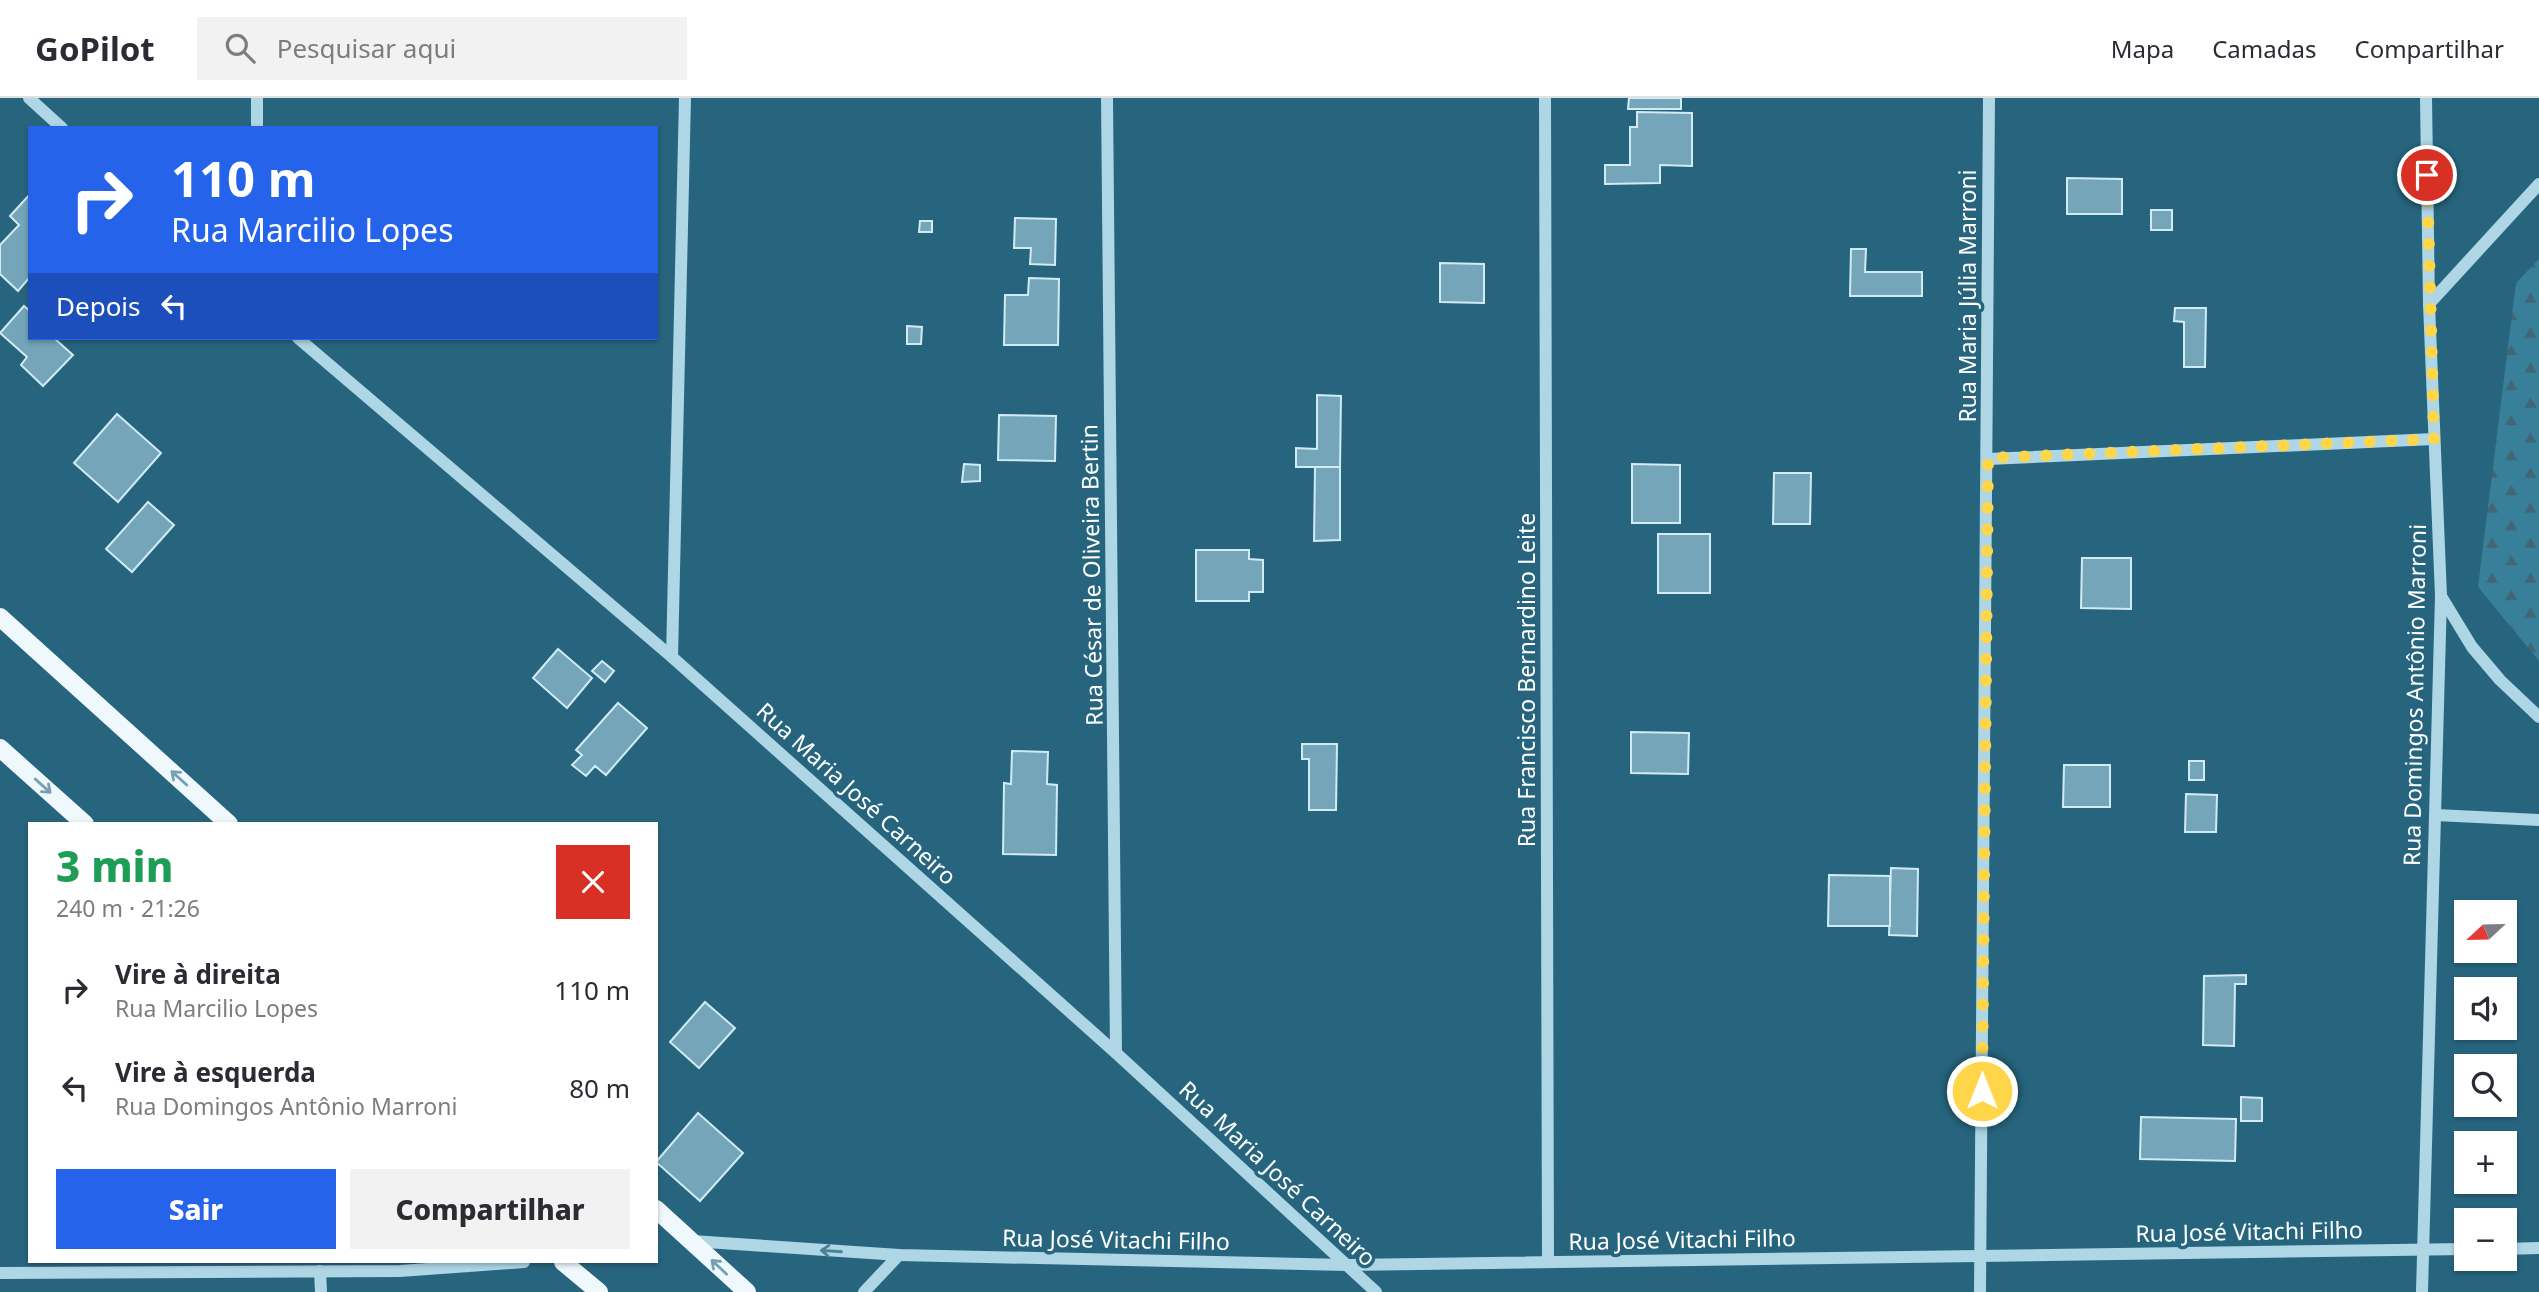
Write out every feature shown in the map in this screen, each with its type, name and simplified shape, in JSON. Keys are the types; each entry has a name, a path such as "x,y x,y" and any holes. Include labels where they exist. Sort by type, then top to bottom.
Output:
{"main road":[{"path":"0,617 227,822"},
{"path":"0,748 83,822"},
{"path":"658,1211 747,1292"},
{"path":"564,1263 599,1292"}],"street":[{"path":"29,98 60,126"},
{"path":"257,98 257,126"},
{"path":"672,657 685,98"},
{"name":"Rua César de Oliveira Bertin","path":"1107,98 1116,1053"},
{"name":"Rua Francisco Bernardino Leite","path":"1545,98 1548,1262"},
{"name":"Rua Maria Júlia Marroni","path":"1980,1292 1989,98"},
{"name":"Rua Domingos Antônio Marroni","path":"2422,1292 2441,596 2429,304 2426,98"},
{"path":"2429,304 2539,184"},
{"name":"Rua Maria José Carneiro","path":"300,340 672,657 1116,1053 1376,1292"},
{"path":"1988,458 2434,439"},
{"path":"2441,596 2472,647 2500,680 2539,717"},
{"path":"2435,815 2539,820"},
{"name":"Rua José Vitachi Filho","path":"692,1241 899,1255 1347,1265 2454,1249"},
{"path":"2517,1249 2539,1248"},
{"path":"864,1292 899,1255"},
{"path":"0,1273 320,1271 494,1263"},
{"path":"320,1271 321,1292"}],"green space":[{"path":"2539,259 2539,661 2478,587 2516,283"}],"building":[{"path":"1629,98 1681,98 1681,109 1628,109"},
{"path":"1637,112 1692,113 1692,166 1660,165 1660,183 1605,184 1605,165 1630,165 1630,127 1637,127"},
{"path":"2067,178 2122,179 2122,214 2067,214"},
{"path":"28,196 28,279 18,291 0,274 0,245 19,225 10,216"},
{"path":"2151,210 2172,210 2172,230 2151,230"},
{"path":"1015,218 1056,219 1055,265 1030,264 1031,248 1014,248"},
{"path":"920,221 932,221 932,232 919,232"},
{"path":"1851,249 1866,249 1865,272 1922,272 1922,296 1850,296"},
{"path":"1440,263 1484,264 1484,303 1440,302"},
{"path":"1029,278 1059,279 1058,345 1004,345 1005,295 1028,295"},
{"path":"24,306 28,309 28,340 56,340 73,355 43,386 21,365 27,357 0,333"},
{"path":"2175,308 2206,308 2205,367 2184,367 2184,322 2174,321"},
{"path":"907,326 922,327 921,344 907,344"},
{"path":"1317,395 1341,396 1340,467 1296,467 1296,448 1317,449"},
{"path":"117,414 161,453 118,502 74,463"},
{"path":"999,415 1056,416 1055,461 998,460"},
{"path":"964,464 980,465 980,481 962,482"},
{"path":"1632,464 1680,465 1680,523 1632,523"},
{"path":"1315,467 1340,467 1340,540 1314,541"},
{"path":"1774,473 1811,473 1810,524 1773,524"},
{"path":"148,502 174,525 132,572 106,549"},
{"path":"1658,534 1710,534 1710,593 1658,593"},
{"path":"1196,550 1249,550 1249,559 1263,560 1263,592 1249,592 1249,601 1196,601"},
{"path":"2082,558 2131,558 2131,609 2081,608"},
{"path":"558,649 592,678 567,708 533,678"},
{"path":"602,661 614,671 605,682 592,671"},
{"path":"618,703 647,728 606,775 595,766 586,776 572,765 582,755 576,750"},
{"path":"1631,732 1689,733 1688,774 1631,773"},
{"path":"1302,744 1337,744 1336,810 1309,810 1309,759 1302,759"},
{"path":"1012,751 1048,752 1047,784 1057,785 1056,855 1003,854 1004,783 1011,784"},
{"path":"2189,761 2204,761 2204,780 2189,780"},
{"path":"2064,765 2110,765 2110,807 2063,807"},
{"path":"2186,794 2217,795 2216,832 2185,832"},
{"path":"1891,868 1918,869 1917,936 1889,935"},
{"path":"1829,875 1890,876 1890,926 1828,926"},
{"path":"2246,975 2246,984 2235,984 2234,1046 2203,1045 2204,976"},
{"path":"705,1002 735,1028 699,1068 670,1042"},
{"path":"2241,1097 2262,1098 2262,1121 2241,1121"},
{"path":"698,1113 743,1153 700,1201 658,1164 658,1160"},
{"path":"2141,1117 2236,1119 2235,1161 2140,1159"}],"route":[{"path":"1982,1091 1988,458 2434,439 2427,175"}]}
